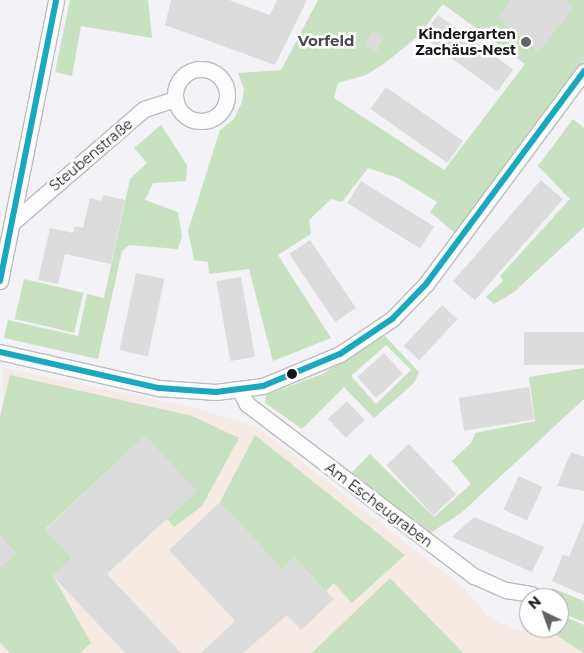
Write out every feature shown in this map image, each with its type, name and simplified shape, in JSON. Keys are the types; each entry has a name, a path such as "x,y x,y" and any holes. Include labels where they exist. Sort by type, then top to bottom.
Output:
{"street":[{"path":"0,281 56,0"},
{"path":"0,352 159,388 240,391 291,377 340,354 392,319 438,271 584,71"},
{"name":"Steubenstraße","path":"13,222 144,109 175,99"},
{"name":"Am Escheugraben","path":"240,391 247,404 474,576 506,590 519,592"}],"shaded area":[{"path":"3,368 192,407 257,427 464,588 486,615 515,630 519,630 519,638 569,638 569,634 584,644 584,653 0,653"}],"green space":[{"path":"70,0 148,0 152,38 81,26 72,76 55,72"},
{"path":"318,0 584,0 584,61 455,233 430,212 437,202 398,178 368,168 342,202 331,199 309,220 311,234 278,255 331,338 273,361 249,269 209,274 208,262 194,260 188,231 220,130 234,119 242,102 244,89 238,73 281,70","holes":["443,4 525,64 444,170 334,98 338,83 366,75 385,63 417,37"]},
{"path":"573,119 584,128 584,227 514,292 494,304 486,297 503,281 500,276 570,199 538,166"},
{"path":"161,125 187,165 186,181 153,183 145,200 178,212 182,236 178,249 129,245 122,251 98,359 4,338 8,320 78,336 87,294 104,298 130,179 147,163 134,148"},
{"path":"24,279 83,293 74,333 15,319"},
{"path":"385,336 419,372 414,383 374,418 344,387 302,429 265,403 266,395 322,374","holes":["386,345 411,370 376,404 351,376"]},
{"path":"584,368 584,399 461,513 429,534 349,475 370,454 434,517 471,484 452,461 472,442 475,433 535,421 529,377"},
{"path":"10,375 192,416 239,438 202,506 174,527 167,519 196,491 145,436 45,529 72,558 53,576 91,643 80,653 10,653 0,642 0,560 7,561 16,553 0,537 0,416"},
{"path":"255,435 405,555 352,603 334,583 326,591 294,557 282,569 220,502"},
{"path":"390,578 463,653 312,653"},
{"path":"569,595 584,601 584,622 569,616"},
{"path":"569,618 584,625 584,653 561,638 569,638"}],"building":[{"path":"171,0 229,0 270,15 277,0 307,0 275,65 165,25"},
{"path":"511,0 567,0 574,6 539,52 497,17"},
{"path":"438,15 513,70 497,92 422,37"},
{"path":"373,31 384,37 376,52 365,46"},
{"path":"386,87 463,141 448,163 371,109"},
{"path":"541,180 563,199 475,300 453,281"},
{"path":"361,181 434,227 420,249 347,203"},
{"path":"103,195 125,200 111,264 65,254 58,284 38,280 50,228 73,233 75,226 83,228 90,198 102,201"},
{"path":"310,240 356,308 335,322 289,254"},
{"path":"136,273 164,279 148,356 120,350"},
{"path":"241,277 255,357 230,361 216,281"},
{"path":"442,305 457,319 419,360 404,346"},
{"path":"524,332 584,332 584,365 524,365"},
{"path":"384,353 403,374 376,398 357,377"},
{"path":"529,387 534,420 464,431 459,398"},
{"path":"347,401 365,420 346,438 328,419"},
{"path":"145,436 197,491 107,574 181,653 125,653 53,576 72,558 45,530"},
{"path":"409,444 456,494 433,516 386,465"},
{"path":"571,452 584,457 584,491 557,486"},
{"path":"519,476 543,487 527,521 503,510"},
{"path":"220,502 282,569 294,557 334,599 301,630 287,615 243,653 201,653 235,621 169,550"},
{"path":"474,517 544,547 532,572 452,537"},
{"path":"584,521 584,595 552,581 563,554 569,557"},
{"path":"0,535 16,553 0,568"}],"transit line":[{"path":"0,281 56,0"},
{"path":"0,352 159,388 216,392 263,386 340,354 392,319 426,284 584,71"}],"place":[{"name":"Kindergarten Zachäus-Nest","path":"526,42"}],"district":[{"name":"Vorfeld","path":"326,41"}]}
